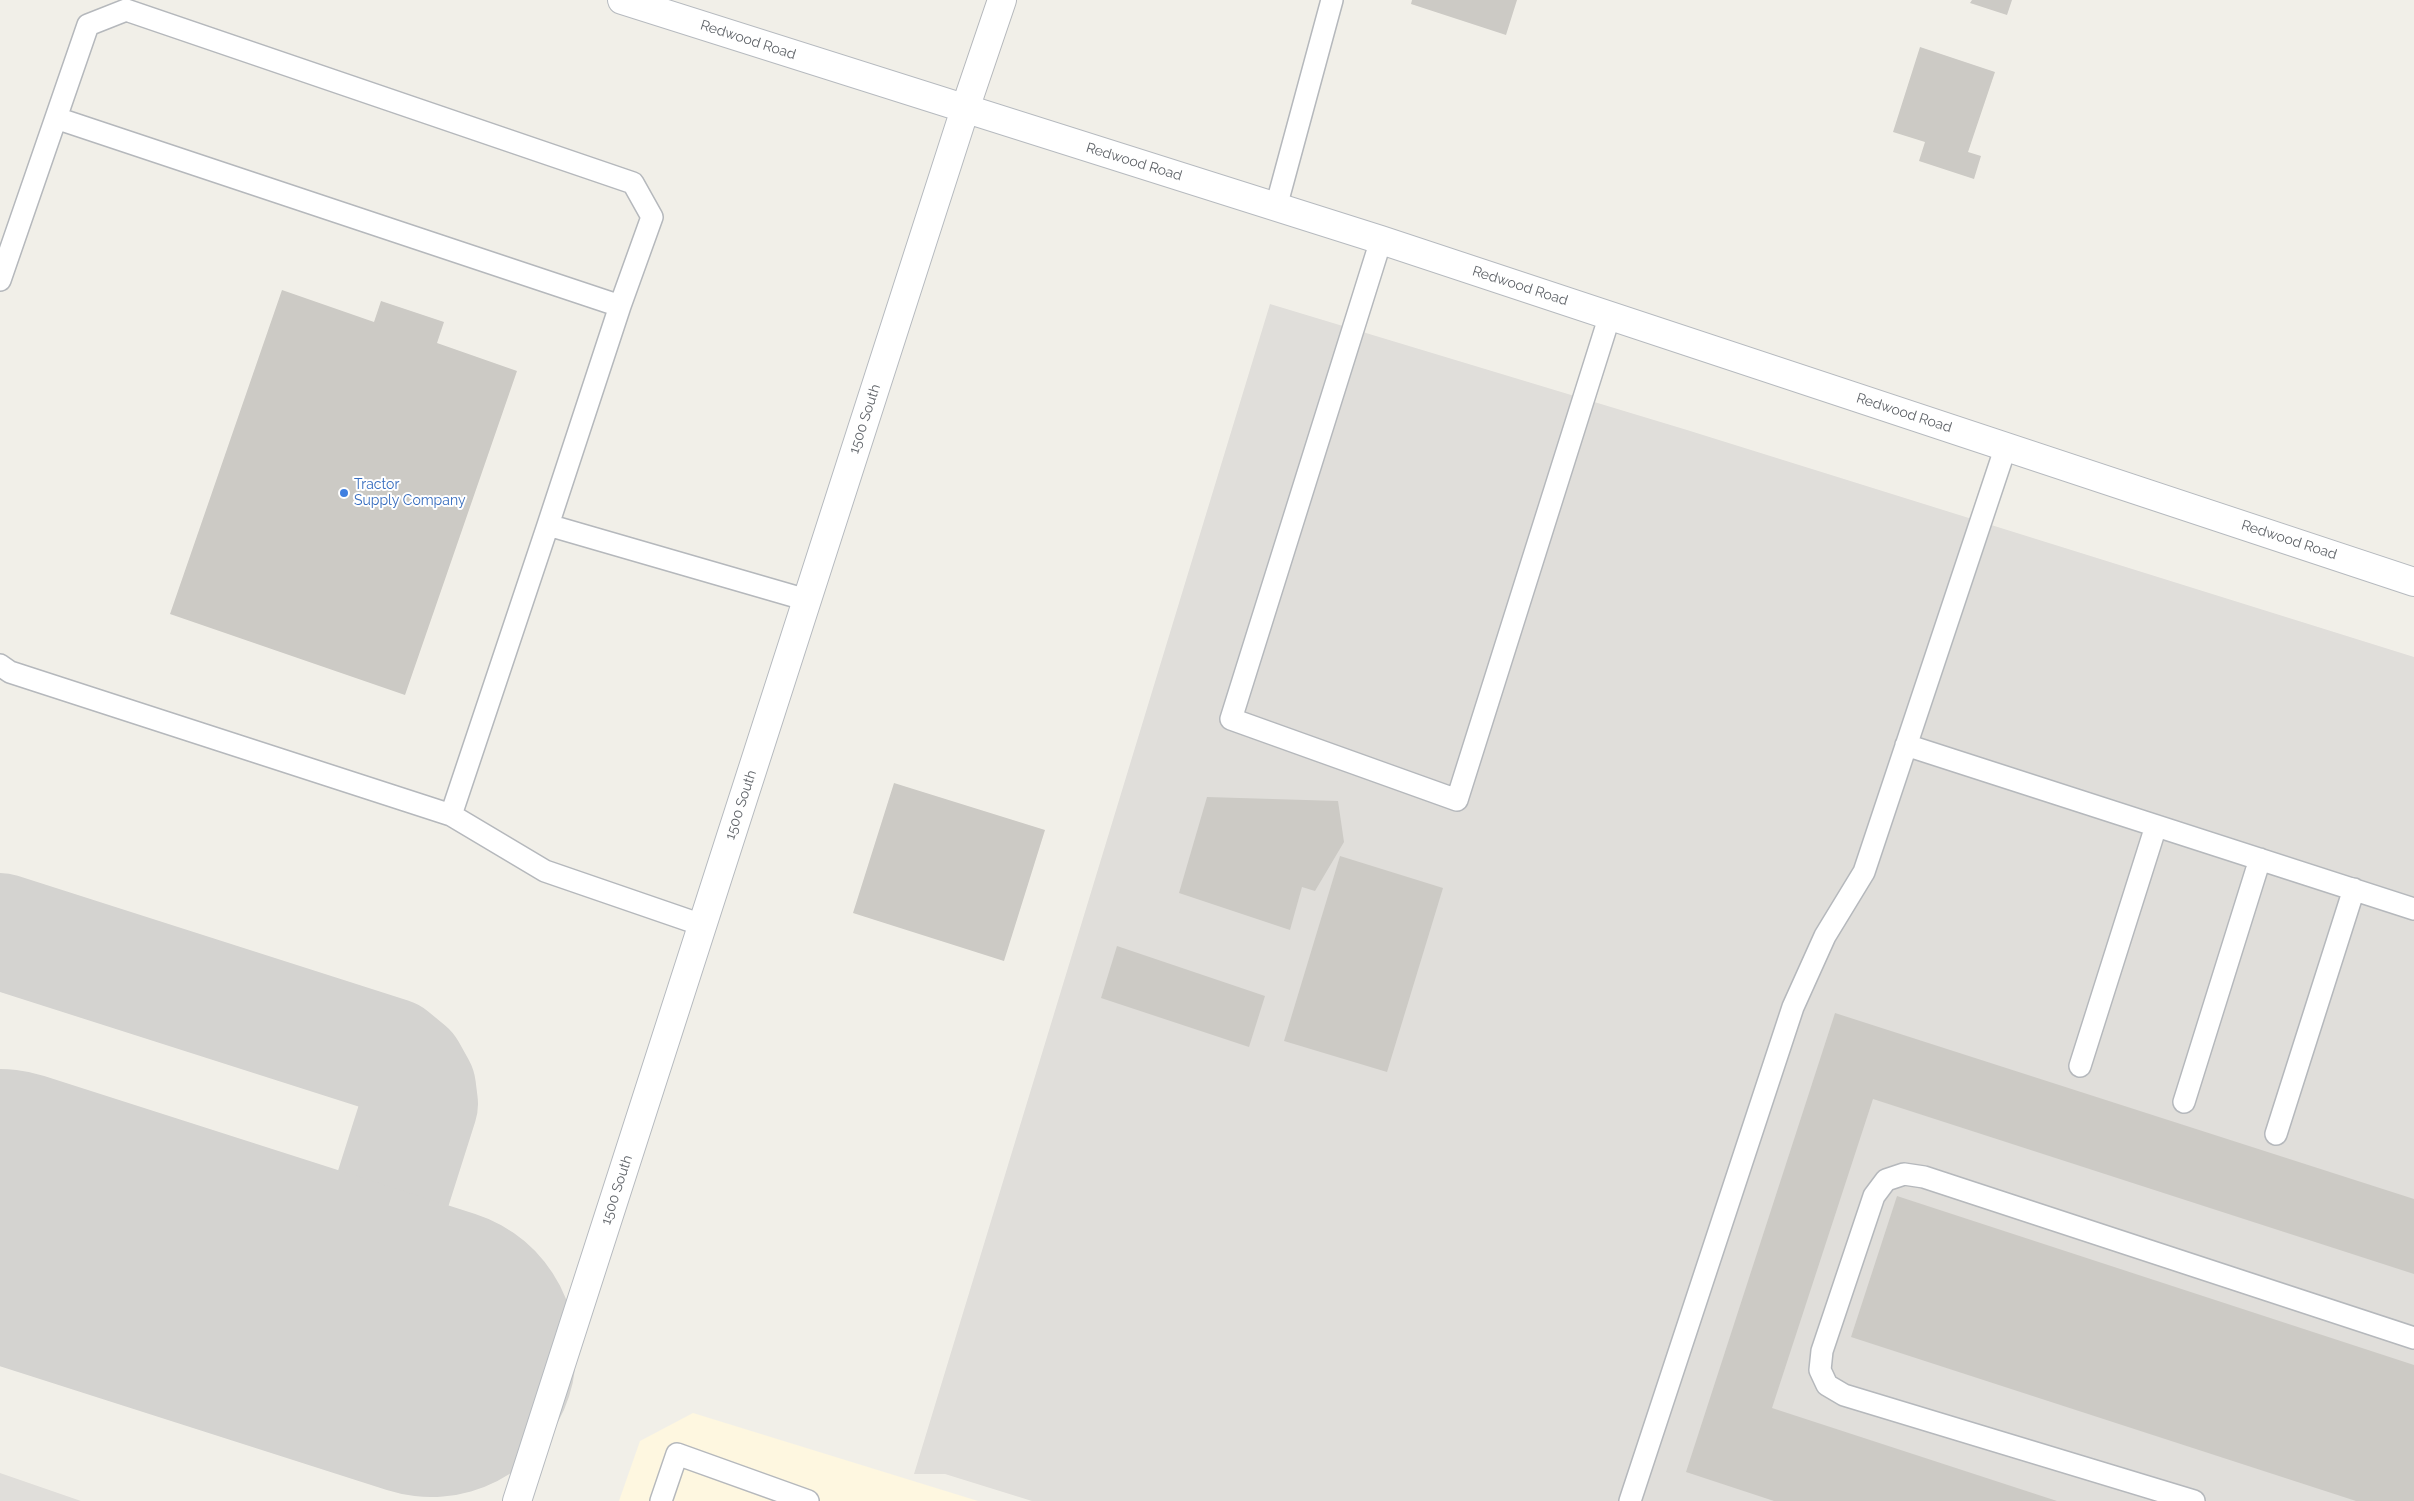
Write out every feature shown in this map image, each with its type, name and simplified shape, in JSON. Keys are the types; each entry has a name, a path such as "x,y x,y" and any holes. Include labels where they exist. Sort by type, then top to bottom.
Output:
{"main road":[{"name":"Redwood Road","path":"622,0 1382,240 2414,582"},
{"name":"1500 South","path":"517,1501 965,109 1002,0"}],"lane":[{"path":"1276,207 1332,0"},
{"path":"0,280 88,25 126,10 634,183 652,217 620,306 451,815"},
{"path":"56,118 620,306"},
{"path":"1382,240 1231,719 1457,800 1610,316"},
{"path":"1630,1501 1793,1007 1825,936 1864,872 2006,446"},
{"path":"548,525 807,600"},
{"path":"0,665 10,672 451,815 545,871 702,925"},
{"path":"1906,745 2414,909"},
{"path":"2080,1066 2156,826"},
{"path":"2184,1102 2260,859"},
{"path":"2276,1134 2354,889"},
{"path":"2194,1501 1844,1394 1827,1385 1820,1370 1822,1351 1874,1196 1886,1180 1904,1174 1924,1177 2414,1338"},
{"path":"661,1501 677,1454 800,1500"}],"shaded area":[{"path":"1270,304 1687,430 2414,657 2414,1501 1032,1501 945,1474 914,1474"},
{"path":"693,1413 978,1501 619,1501 640,1441"},
{"path":"0,1473 81,1501 0,1501"}],"building":[{"path":"1412,0 1517,0 1506,35 1411,4"},
{"path":"1972,0 2012,0 2007,15 1970,3"},
{"path":"1920,47 1995,72 1968,152 1981,156 1974,179 1919,161 1925,142 1893,132"},
{"name":"Tractor Supply Company","path":"282,290 374,322 381,301 444,322 437,343 517,371 405,695 170,614"},
{"path":"894,783 1045,830 1004,961 853,913"},
{"path":"1207,797 1338,801 1344,842 1315,891 1302,887 1290,930 1179,893"},
{"path":"1340,856 1443,888 1387,1072 1284,1041"},
{"path":"1117,946 1265,996 1249,1047 1101,998"},
{"path":"1835,1013 2414,1199 2414,1274 1873,1099 1772,1408 2057,1501 1774,1501 1686,1472"},
{"path":"1897,1196 2414,1365 2414,1501 2356,1501 1851,1337"}],"taxiway":[{"path":"0,931 391,1056 408,1070 418,1088 420,1104 373,1252 353,1274 323,1291 290,1301 268,1299"}],"runway":[{"path":"0,1214 431,1352"}],"place":[{"name":"Tractor Supply Company","path":"344,493"}]}
